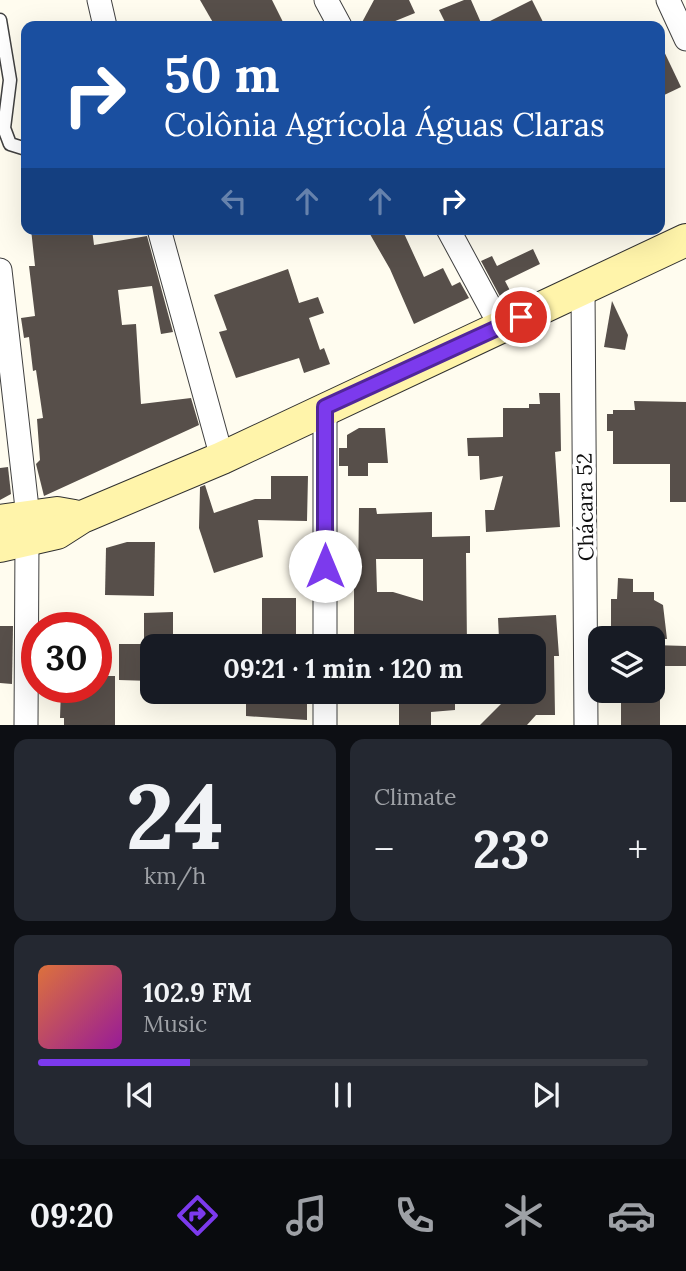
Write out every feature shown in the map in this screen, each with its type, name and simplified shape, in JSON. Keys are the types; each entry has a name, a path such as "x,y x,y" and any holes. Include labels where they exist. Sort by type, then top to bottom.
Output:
{"main road":[{"path":"14,531 57,513 82,517 222,458 325,407 686,240"}],"street":[{"path":"99,0 104,21"},
{"path":"326,0 337,21"},
{"path":"668,0 686,39"},
{"path":"161,235 222,458"},
{"path":"450,235 500,327"},
{"path":"0,270 26,725"},
{"name":"Chácara 52","path":"583,289 586,725"},
{"path":"325,407 325,634"},
{"path":"325,704 325,725"}],"lane":[{"path":"0,20 10,80 4,128 10,144 21,147"}],"building":[{"path":"200,0 272,0 282,21 212,21"},
{"path":"374,0 409,0 415,13 395,21 363,21"},
{"path":"471,0 480,21 444,21 439,10"},
{"path":"532,0 542,21 490,21"},
{"path":"665,53 681,87 665,95"},
{"path":"32,235 93,235 94,245 147,236 173,332 161,334 152,286 118,290 122,325 136,324 141,404 191,398 199,425 44,496 36,464 40,460 37,419 43,418 29,337 24,338 21,318 35,316 29,266 35,266"},
{"path":"370,235 405,235 424,277 443,268 452,286 460,282 469,298 414,324 390,269"},
{"path":"533,249 540,264 505,281 514,298 504,304 481,261 492,256 497,266"},
{"path":"288,269 299,303 318,297 324,313 309,318 320,350 324,348 330,364 304,373 299,358 236,378 219,332 227,330 214,295"},
{"path":"612,301 628,335 625,350 604,347"},
{"path":"539,393 560,393 561,451 555,452 560,527 486,532 485,510 494,510 503,476 480,480 479,456 468,456 467,438 503,437 503,408 529,408 529,404 540,404"},
{"path":"634,401 686,402 686,502 670,502 670,464 613,464 613,431 607,431 607,414 613,414 613,410 635,410"},
{"path":"359,428 385,428 388,463 368,463 368,476 348,476 348,466 339,466 339,448 347,448 347,435"},
{"path":"8,467 11,494 0,500 0,468"},
{"path":"271,476 308,476 307,521 258,520 263,557 214,573 199,528 200,487 205,485 214,513 255,499 271,499"},
{"path":"359,508 376,508 377,514 432,512 432,537 470,536 470,553 466,553 467,634 354,634 354,581 358,582","holes":["376,559 423,559 423,601 393,592 377,592"]},
{"path":"127,542 155,542 154,596 105,595 106,548"},
{"path":"618,578 633,579 633,592 654,592 654,600 663,605 667,639 665,626 611,626 611,599 617,599"},
{"path":"262,598 296,598 296,634 262,634"},
{"path":"173,612 173,634 144,634 144,613"},
{"path":"556,615 559,656 554,656 555,715 536,715 527,725 480,725 501,704 546,704 546,634 499,634 498,618"},
{"path":"0,626 13,626 12,684 0,683"},
{"path":"119,644 140,644 140,681 119,680"},
{"path":"665,645 686,646 686,666 665,666"},
{"path":"112,676 115,676 115,725 64,725 64,718 60,718 60,703 112,703"},
{"path":"621,703 660,703 660,725 621,725"},
{"path":"246,704 307,704 307,720 246,716"},
{"path":"399,704 455,704 455,710 431,712 431,725 399,725"}],"route":[{"path":"325,566 325,407 521,317"}]}
